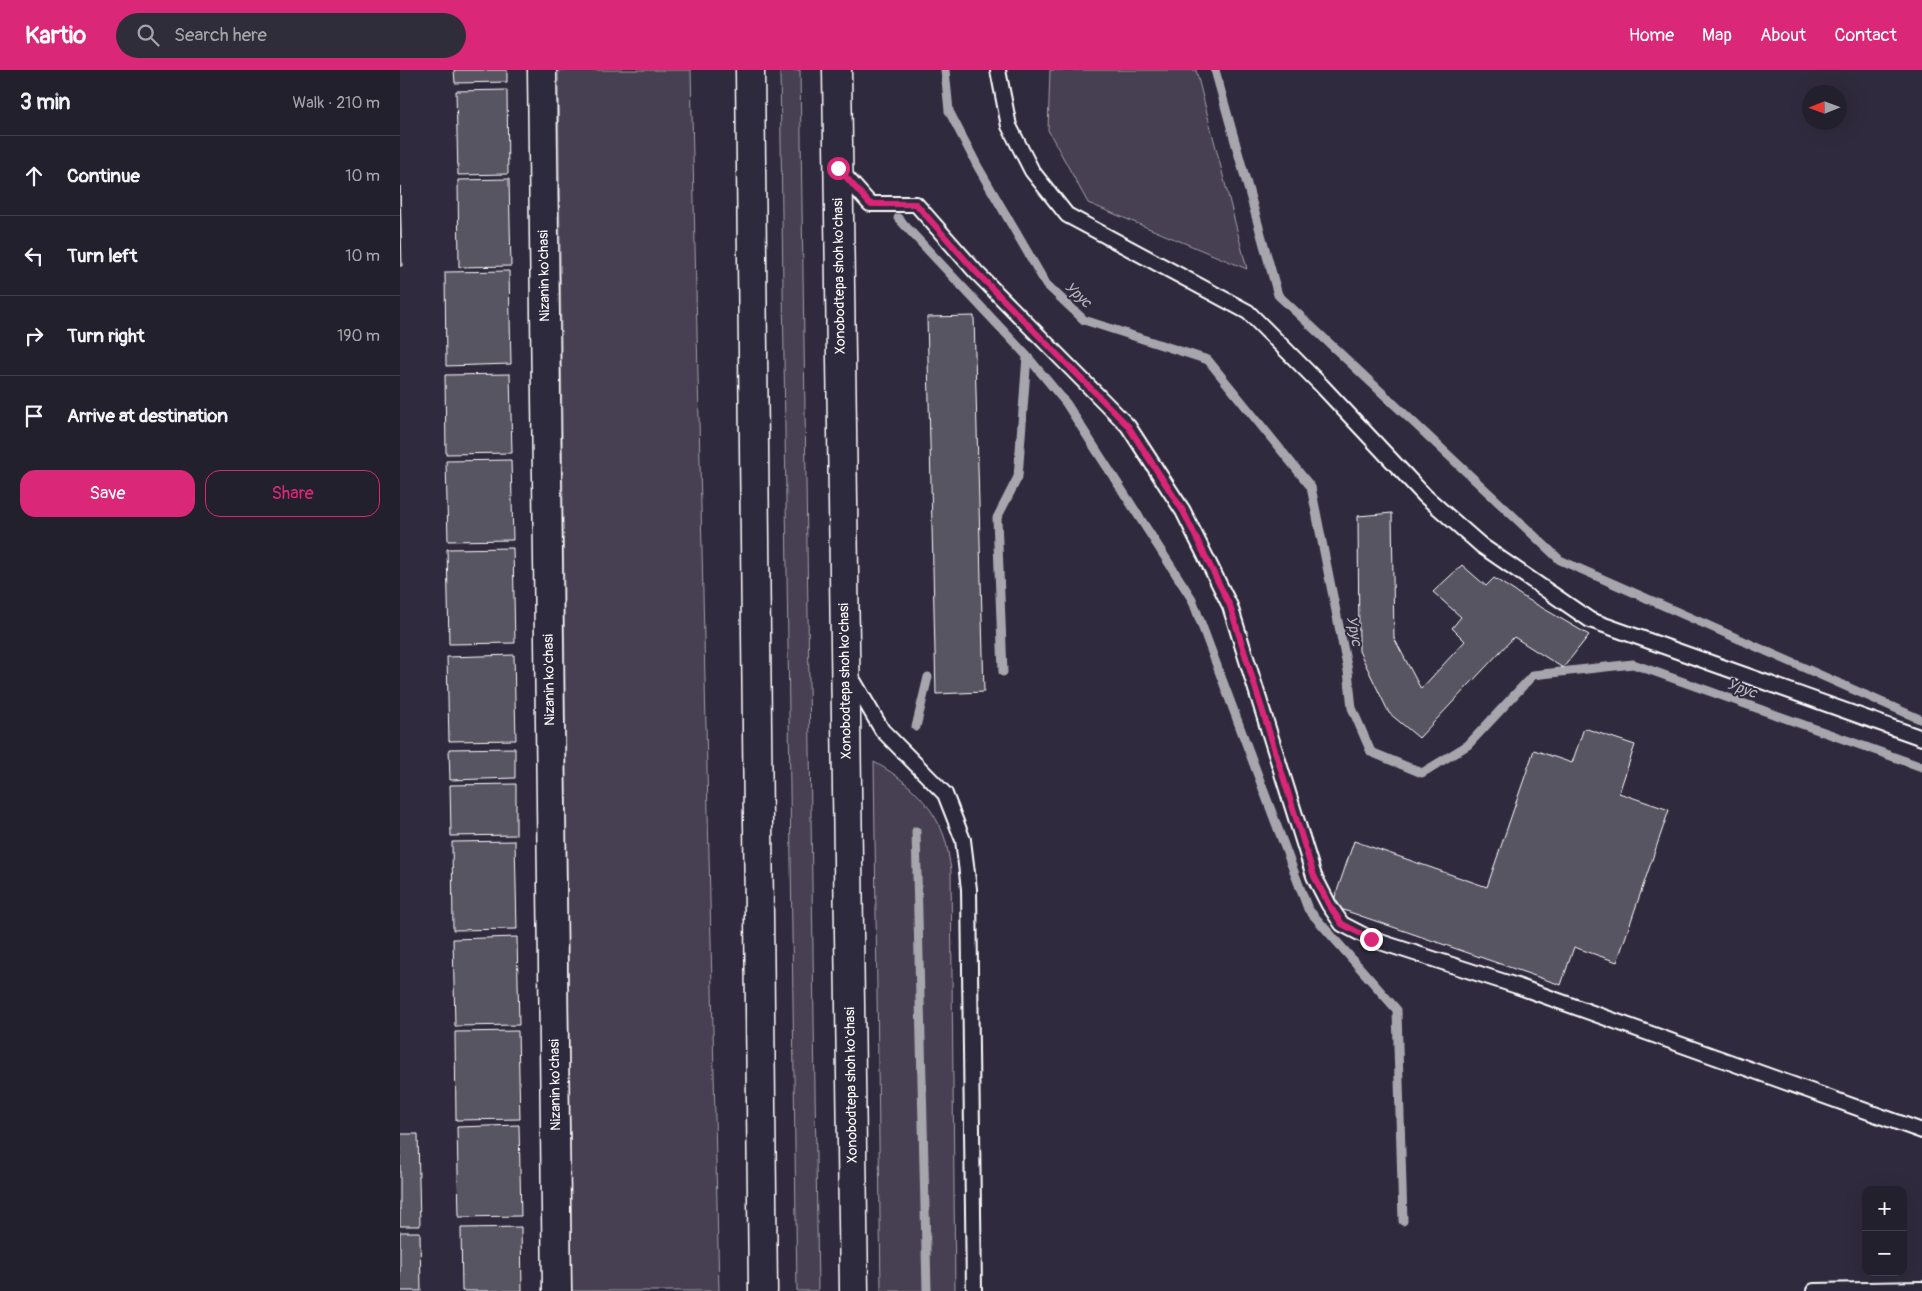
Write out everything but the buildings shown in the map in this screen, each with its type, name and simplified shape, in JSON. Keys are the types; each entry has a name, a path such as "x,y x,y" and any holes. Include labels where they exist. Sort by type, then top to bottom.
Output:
{"main road":[{"name":"Nizanin ko'chasi","path":"542,70 557,1291"},
{"path":"750,70 763,1291"},
{"name":"Xonobodtepa shoh ko'chasi","path":"837,70 854,1291"}],"lane":[{"path":"998,70 1008,126 1032,171 1067,215 1248,312 1321,385 1425,496 1482,546 1590,620 1922,738"},
{"path":"838,168 870,204 916,204 976,272 1128,426 1183,511 1230,606 1314,876 1329,905 1342,924 1371,939 1517,986 1922,1131"},
{"path":"845,667 882,730 945,794 962,840 969,889 974,1291"},
{"path":"1814,1291 1922,1289"}],"shaded area":[{"path":"558,70 691,70 719,1291 572,1291"},
{"path":"780,70 800,70 818,1291 797,1291"},
{"path":"1050,70 1196,70 1247,269 1088,203 1048,130"},
{"path":"874,762 906,784 932,813 944,836 951,870 955,1291 881,1291"}],"waterway":[{"name":"Урус","path":"945,70 949,111 978,167 1046,284 1084,320 1208,360 1311,487 1348,671 1352,708 1371,752 1422,773 1468,745 1533,675 1633,664 1922,767"},
{"path":"1215,70 1278,295 1560,560 1922,720"},
{"path":"898,218 1027,356 1066,403 1192,599 1308,909 1397,1010 1403,1221"},
{"path":"1003,672 997,518 1018,477 1027,356"},
{"path":"916,727 928,677"},
{"path":"916,831 927,1291"}],"route":[{"path":"838,168 870,204 916,204 976,272 1128,426 1183,511 1230,606 1314,876 1329,905 1342,924 1371,939"}]}
